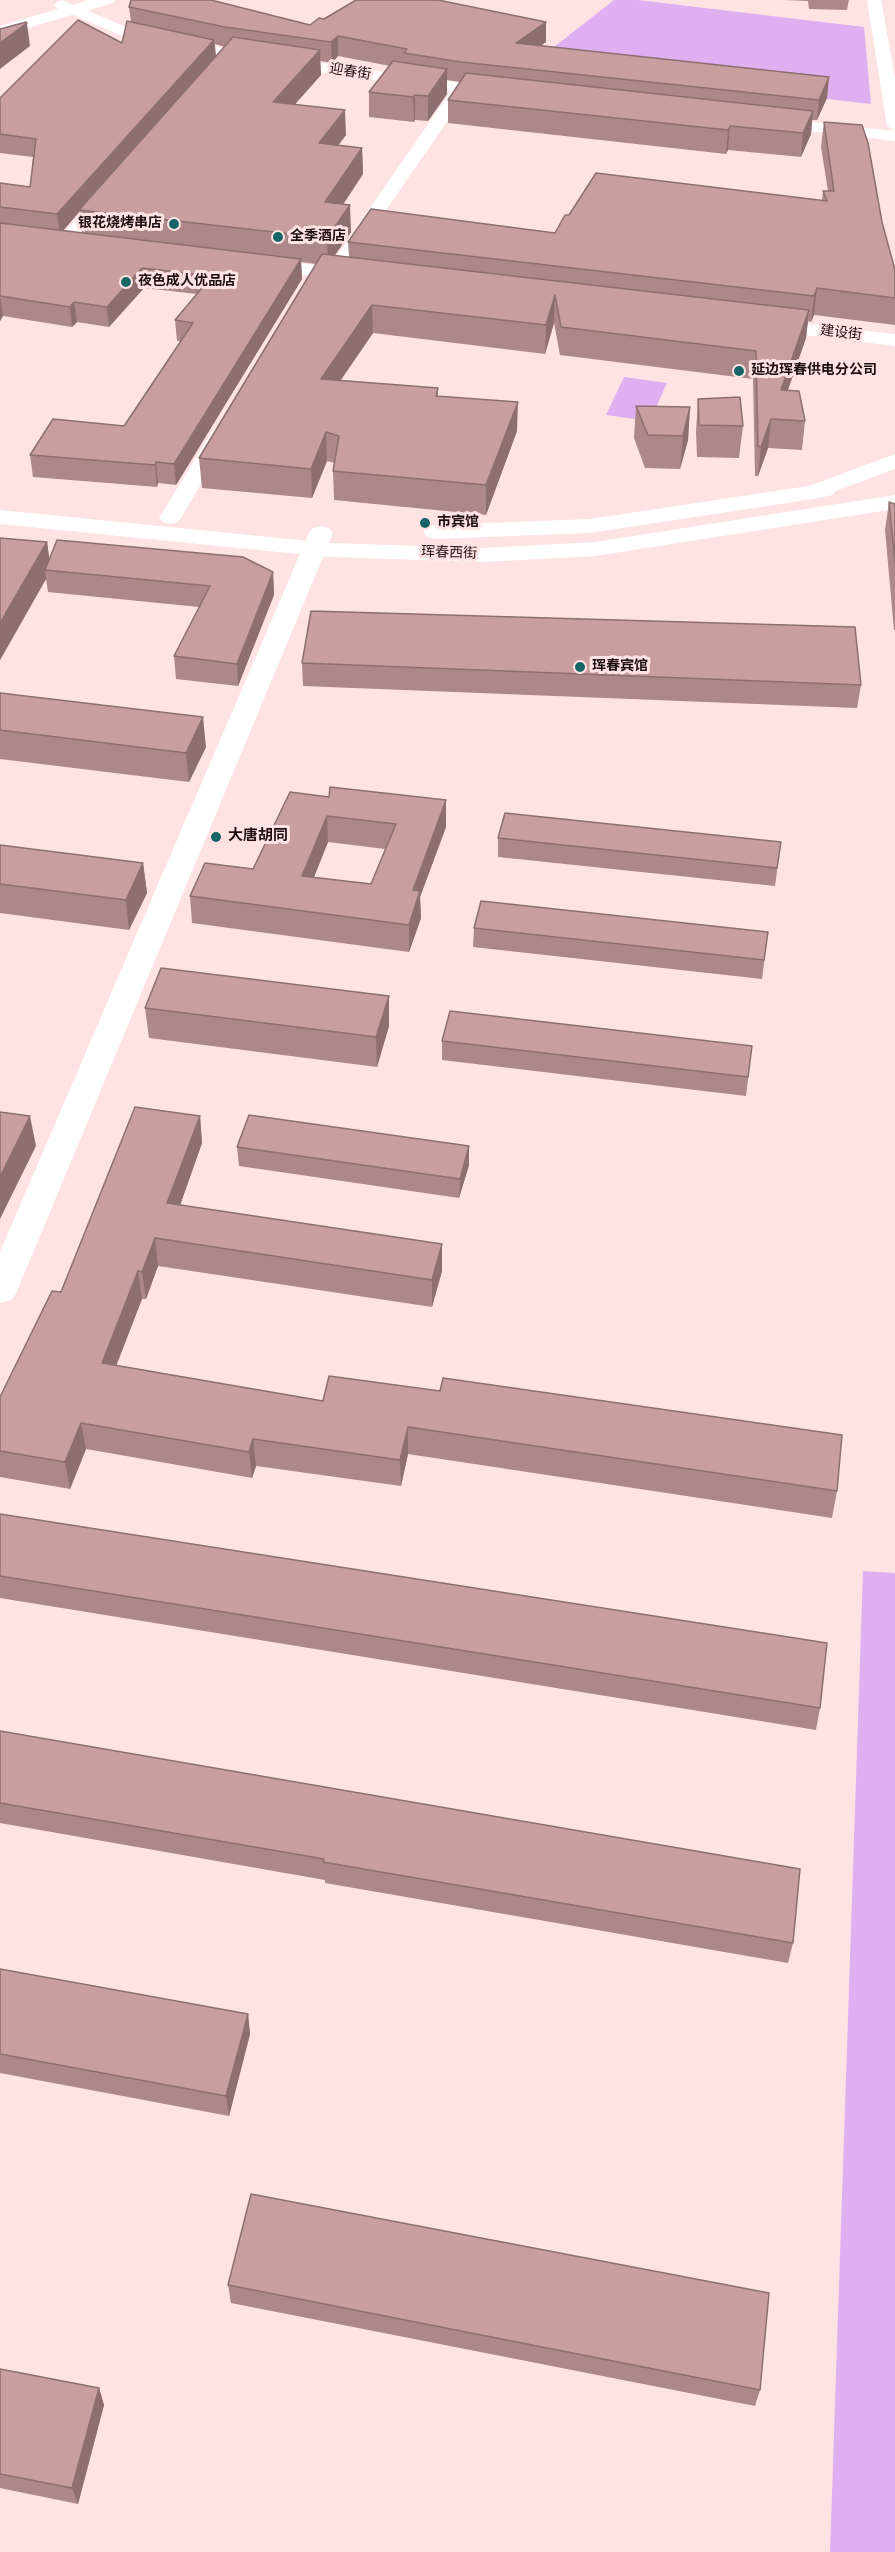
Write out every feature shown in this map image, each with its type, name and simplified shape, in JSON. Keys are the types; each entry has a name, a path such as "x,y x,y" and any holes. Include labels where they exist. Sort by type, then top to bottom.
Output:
{"main road":[{"path":"0,23 71,5 107,0"},
{"path":"0,31 71,5"},
{"path":"44,240 88,245"},
{"path":"237,262 381,279"},
{"name":"建设街","path":"743,322 895,340"},
{"path":"813,492 895,461"},
{"name":"珲春西街","path":"0,503 170,518 317,541 590,526 895,480"},
{"name":"珲春西街","path":"0,517 484,555 595,549 895,502"},
{"path":"822,514 895,522"},
{"path":"0,1291 317,541"}],"street":[{"path":"874,0 895,126"},
{"name":"迎春街","path":"71,5 127,33 230,55 507,94"},
{"path":"214,73 230,55"},
{"path":"305,292 326,272 460,89"},
{"path":"754,121 895,136"},
{"path":"65,242 120,180"},
{"path":"170,518 232,415"}],"shaded area":[{"path":"614,0 638,0 864,27 871,104 531,65"},
{"path":"624,377 667,383 650,421 606,415"},
{"path":"863,1571 895,1573 895,2552 830,2552"}],"building":[{"path":"131,0 211,0 310,25 319,18 324,19 356,0 438,0 546,22 516,43 829,77 819,100 461,62 404,53 407,49 338,36 331,42 225,27 129,7"},
{"path":"78,20 122,43 127,21 214,40 57,214 0,207 0,183 30,187 36,139 0,134 0,98"},
{"path":"27,23 0,43 0,29"},
{"path":"233,37 320,50 273,102 345,110 319,143 362,148 325,202 350,205 327,238 79,210"},
{"path":"393,61 447,69 428,96 415,95 413,97 369,92"},
{"path":"466,73 813,111 803,133 730,126 728,130 448,100"},
{"path":"824,122 862,125 868,143 882,222 895,270 895,298 817,288 814,296 348,242 371,209 555,233 565,215 569,215 596,173 827,201 823,191 834,191"},
{"path":"0,223 301,259 174,464 156,462 155,465 30,455 53,419 124,426 193,323 175,320 212,276 142,268 107,307 74,302 70,307 0,296"},
{"path":"322,254 809,310 781,390 799,391 805,421 771,419 761,447 758,446 756,351 561,327 555,295 546,325 372,305 321,379 438,388 436,396 518,402 486,485 333,471 339,436 326,432 311,469 199,458"},
{"path":"740,397 743,426 699,425 698,399"},
{"path":"636,406 690,407 683,436 648,435"},
{"path":"889,502 895,504 895,562"},
{"path":"0,538 47,542 0,623"},
{"path":"57,540 243,557 273,572 237,664 174,656 210,586 45,570"},
{"path":"311,611 855,627 861,685 302,663"},
{"path":"0,693 203,717 186,753 0,730"},
{"path":"330,787 446,800 413,890 420,891 409,925 190,896 205,863 253,869 290,792 329,797","holes":["327,816 396,824 371,884 302,876"]},
{"path":"505,813 781,842 777,868 498,838"},
{"path":"0,845 143,863 126,900 0,884"},
{"path":"481,901 768,932 764,960 474,928"},
{"path":"161,968 389,996 376,1037 145,1008"},
{"path":"450,1011 752,1046 748,1077 442,1041"},
{"path":"135,1107 200,1116 167,1203 442,1244 432,1280 155,1238 142,1272 138,1271 102,1363 323,1401 329,1376 440,1391 443,1378 842,1435 837,1491 408,1427 400,1460 253,1439 249,1452 81,1423 65,1462 0,1451 0,1397 52,1291 61,1292"},
{"path":"0,1112 30,1116 0,1177"},
{"path":"249,1115 469,1146 460,1179 237,1147"},
{"path":"0,1514 827,1643 820,1708 0,1576"},
{"path":"0,1731 800,1869 793,1943 323,1862 324,1859 0,1803"},
{"path":"0,1969 248,2014 226,2096 0,2054"},
{"path":"251,2194 769,2293 760,2390 228,2285"},
{"path":"0,2369 99,2388 72,2488 0,2474"}],"place":[{"name":"银花烧烤串店","path":"174,224"},
{"name":"全季酒店","path":"278,237"},
{"name":"夜色成人优品店","path":"126,282"},
{"name":"延边珲春供电分公司","path":"739,371"},
{"name":"市宾馆","path":"425,523"},
{"name":"珲春宾馆","path":"580,667"},
{"name":"大唐胡同","path":"216,837"}]}
